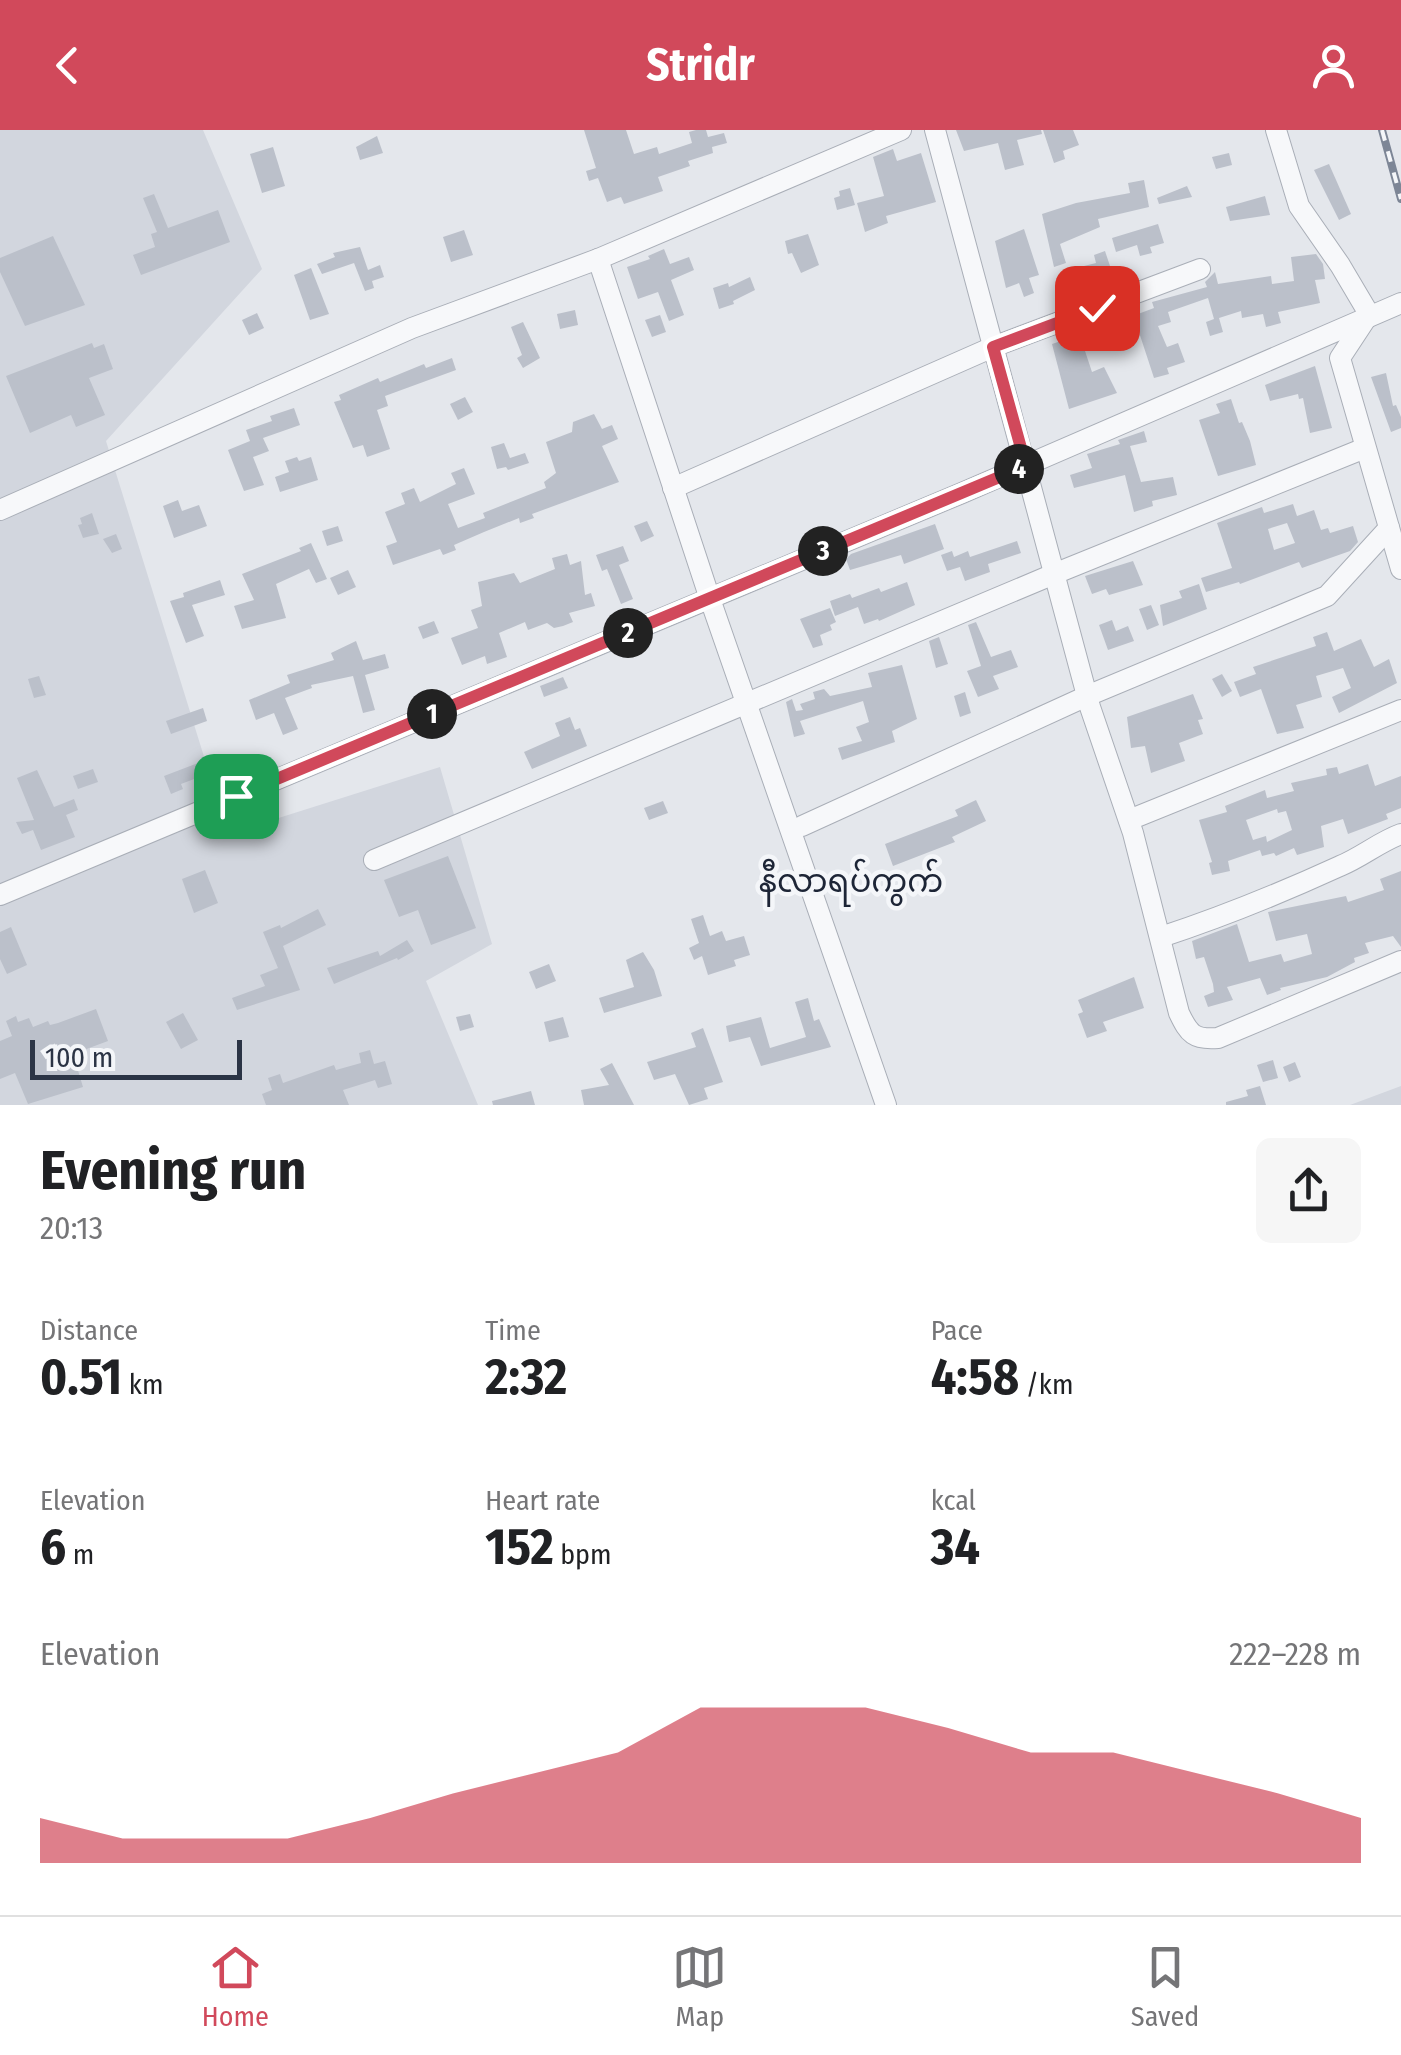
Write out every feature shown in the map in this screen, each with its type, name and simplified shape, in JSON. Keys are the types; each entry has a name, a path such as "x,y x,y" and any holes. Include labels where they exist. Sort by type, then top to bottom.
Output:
{"street":[{"path":"0,510 412,328 598,259 901,130"},
{"path":"934,130 1087,696 1129,820 1179,1013 1188,1033 1199,1040 1218,1038 1401,962"},
{"path":"1276,130 1298,206 1369,314"},
{"path":"598,259 746,704 886,1105"},
{"path":"674,488 993,347 1200,269"},
{"path":"0,894 1026,466 1401,303"},
{"path":"1369,314 1340,358 1401,569"},
{"path":"374,860 1054,574 1365,448"},
{"path":"802,826 1087,696 1326,596 1389,528"},
{"path":"1129,820 1401,710"},
{"path":"1161,938 1227,915 1345,864 1372,846 1401,834"}],"shaded area":[{"path":"0,130 203,130 262,269 106,441 228,834 440,767 492,944 426,981 478,1105 0,1105"},
{"path":"1401,1086 1401,1105 1350,1105"}],"building":[{"path":"584,130 626,130 634,154 657,147 659,154 692,143 689,132 696,130 706,130 708,137 724,133 727,143 712,147 713,153 688,161 690,166 658,177 663,191 624,204 621,197 607,202 598,178 589,181 586,171 596,168"},
{"path":"956,130 1041,130 1042,134 1017,140 1024,165 1005,170 998,143 964,151"},
{"path":"1043,130 1073,130 1079,145 1063,151 1065,159 1054,163"},
{"path":"377,136 383,153 360,160 356,147"},
{"path":"273,147 285,186 262,193 250,154"},
{"path":"893,149 897,161 921,153 936,202 886,216 888,223 865,232 857,203 884,196 873,157"},
{"path":"1229,153 1232,165 1216,169 1212,157"},
{"path":"1329,164 1351,214 1339,220 1314,170"},
{"path":"1144,180 1149,207 1098,219 1100,227 1060,244 1066,263 1054,267 1042,214 1130,193 1128,183"},
{"path":"1187,186 1192,197 1159,204 1157,198"},
{"path":"850,188 855,205 837,210 834,198 840,196 839,191"},
{"path":"154,194 168,228 218,210 230,242 141,275 133,255 155,247 151,234 157,232 143,198"},
{"path":"1265,196 1270,215 1230,221 1226,207"},
{"path":"1158,224 1164,243 1150,247 1152,253 1140,256 1137,245 1116,252 1112,238"},
{"path":"1024,229 1039,275 1029,278 1034,293 1024,297 1019,283 1006,288 995,241"},
{"path":"464,230 473,255 451,262 443,237"},
{"path":"808,234 819,265 801,273 792,253 788,254 785,241"},
{"path":"53,236 85,305 25,326 0,272 0,258"},
{"path":"360,247 368,270 380,265 384,277 372,281 374,288 365,291 354,263 322,274 317,264 335,257 333,253"},
{"path":"664,249 670,264 689,257 694,270 671,280 684,315 669,321 658,292 638,299 627,267"},
{"path":"1105,251 1111,269 1068,286 1064,271 1096,263 1094,255"},
{"path":"1316,254 1323,264 1325,279 1315,280 1320,303 1278,312 1281,323 1266,327 1263,314 1242,318 1241,311 1219,318 1223,332 1210,336 1206,322 1214,319 1208,298 1168,312 1171,322 1158,326 1167,347 1178,343 1185,362 1167,368 1169,374 1154,378 1135,320 1140,318 1138,314 1154,308 1152,302 1207,287 1205,282 1215,272 1218,284 1271,276 1272,284 1294,281 1291,257"},
{"path":"311,268 329,314 310,320 294,275"},
{"path":"750,277 755,290 719,309 713,288 728,283 729,287"},
{"path":"575,310 578,325 560,329 557,314"},
{"path":"257,313 264,328 249,335 242,320"},
{"path":"660,315 666,332 652,337 645,320"},
{"path":"523,322 540,358 523,368 511,327"},
{"path":"1072,333 1075,344 1082,342 1092,372 1104,367 1117,393 1069,409 1052,344"},
{"path":"92,343 94,348 104,344 113,369 89,378 105,415 76,427 71,415 30,433 6,376"},
{"path":"452,358 456,370 385,396 388,406 377,410 390,449 367,457 363,445 353,448 334,402 341,400 339,395 378,378 380,382 424,364 426,368"},
{"path":"1315,366 1332,428 1310,433 1303,398 1299,399 1298,394 1270,401 1265,385"},
{"path":"1386,373 1393,406 1396,405 1401,417 1401,428 1391,432 1371,377"},
{"path":"465,397 473,412 458,420 450,404"},
{"path":"1231,399 1256,465 1218,476 1199,420 1220,413 1216,404"},
{"path":"294,408 300,425 263,438 269,451 253,457 264,485 244,491 228,450 250,441 246,430"},
{"path":"594,414 602,429 612,425 618,439 602,446 619,482 532,514 534,518 520,523 519,518 484,532 454,545 456,550 443,555 440,549 393,565 386,546 397,542 385,512 405,504 401,493 414,488 420,502 456,484 451,473 464,468 475,494 448,504 458,528 485,518 483,513 546,488 544,482 556,473 546,442 572,432 573,422"},
{"path":"1144,431 1147,442 1130,446 1141,482 1173,477 1177,495 1152,501 1153,506 1134,512 1125,475 1074,488 1070,475 1092,468 1087,454 1120,444 1118,440"},
{"path":"504,443 510,458 525,453 529,463 508,470 497,469 491,447"},
{"path":"297,457 299,461 311,457 318,480 280,492 275,477 289,472 285,461"},
{"path":"178,500 182,511 199,505 207,526 174,538 163,506"},
{"path":"1293,504 1297,516 1314,510 1321,530 1328,528 1330,533 1353,526 1358,542 1350,551 1302,568 1299,562 1206,592 1201,578 1232,568 1217,523 1262,507 1264,513","holes":["1287,523 1295,543 1274,550 1268,529"]},
{"path":"92,513 99,534 83,538 78,525 82,524 80,518"},
{"path":"647,521 654,536 641,542 634,526"},
{"path":"935,524 944,549 904,564 901,555 850,570 846,559 851,554"},
{"path":"338,526 343,541 327,546 322,531"},
{"path":"116,534 122,549 112,553 103,539"},
{"path":"1017,541 1021,553 988,564 990,572 965,581 960,567 947,571 941,555 952,551 954,557 968,551 970,557"},
{"path":"311,543 327,579 316,583 309,569 276,584 286,618 242,629 234,606 254,600 242,574 301,551 299,548"},
{"path":"623,546 629,561 619,565 633,599 621,604 607,569 602,571 596,555"},
{"path":"567,554 570,565 581,561 585,595 591,593 595,606 569,613 573,622 563,626 554,628 547,623 528,630 525,622 499,633 507,657 487,664 485,656 462,665 451,638 478,628 471,610 482,606 478,582 514,573 520,583 555,569 552,558"},
{"path":"1133,561 1143,585 1109,595 1106,589 1092,594 1085,576"},
{"path":"348,570 356,587 338,595 330,578"},
{"path":"220,580 225,595 192,605 204,636 186,643 170,601"},
{"path":"907,582 915,605 864,624 858,607 835,616 830,601 879,588 881,592"},
{"path":"1199,584 1207,609 1163,626 1160,605 1182,598 1179,591"},
{"path":"1151,605 1159,625 1147,630 1139,609"},
{"path":"830,608 836,622 830,625 832,630 820,635 823,645 813,648 800,619"},
{"path":"1112,620 1116,631 1128,626 1134,641 1108,650 1099,625"},
{"path":"434,621 439,633 423,639 418,627"},
{"path":"976,622 991,657 1011,650 1018,667 993,676 999,689 978,697 967,671 981,666 968,625"},
{"path":"1327,632 1334,651 1361,639 1374,667 1389,659 1397,683 1339,713 1332,697 1351,688 1343,668 1316,676 1322,697 1296,705 1304,728 1277,734 1261,689 1240,697 1234,682 1256,674 1253,667 1316,646 1313,637"},
{"path":"939,637 948,664 936,668 929,641"},
{"path":"356,641 363,660 385,654 389,668 365,675 375,710 363,713 353,676 311,685 312,688 285,698 298,729 283,735 274,713 256,720 249,700 290,683 287,675 334,660 331,653"},
{"path":"902,665 917,719 892,731 895,742 842,760 838,748 862,741 856,727 869,722 863,701 800,721 805,734 794,737 786,702 792,699 796,711 803,710 800,704 815,699 813,692 824,689 830,696 872,687 868,673"},
{"path":"1222,674 1232,691 1222,697 1212,679"},
{"path":"39,676 46,695 34,698 28,679"},
{"path":"563,677 568,688 544,697 540,686"},
{"path":"965,692 971,713 960,717 954,696"},
{"path":"1193,694 1203,719 1198,720 1203,734 1179,743 1185,761 1151,773 1145,746 1131,748 1127,717"},
{"path":"203,708 207,721 171,734 166,721"},
{"path":"570,717 575,730 580,728 587,746 532,769 524,752 560,736 555,723"},
{"path":"219,755 223,768 181,784 183,789 171,794 164,776"},
{"path":"1368,764 1375,786 1401,776 1401,808 1386,814 1388,819 1348,834 1343,819 1321,826 1324,847 1297,855 1294,848 1276,856 1262,856 1260,850 1228,861 1230,871 1212,875 1199,820 1227,812 1225,806 1265,790 1267,798 1294,791 1291,783 1327,775 1326,769 1337,767 1339,774","holes":["1277,809 1278,813 1286,811 1292,830 1267,842 1266,836 1253,840 1246,820"]},
{"path":"93,769 98,782 78,789 73,776"},
{"path":"37,770 54,807 74,799 78,810 66,815 75,837 41,850 33,830 22,834 16,822 34,820 17,778"},
{"path":"976,800 986,821 952,837 955,842 893,866 885,844 958,816 955,810"},
{"path":"663,801 668,813 649,820 644,808"},
{"path":"448,856 476,928 431,945 418,910 399,917 384,880"},
{"path":"205,870 218,903 194,913 182,879"},
{"path":"1401,871 1401,947 1393,936 1365,943 1369,953 1354,958 1355,962 1327,977 1267,995 1260,978 1227,987 1233,1000 1208,1007 1204,996 1214,992 1213,984 1204,957 1196,959 1192,941 1237,924 1249,962 1281,954 1284,962 1312,954 1307,934 1276,941 1268,912 1346,896 1348,902 1384,890 1380,879"},
{"path":"318,909 326,925 283,946 300,990 237,1010 232,998 265,986 260,975 278,968 263,932 280,925 281,928"},
{"path":"703,915 710,936 722,931 726,941 744,936 750,955 734,960 736,966 708,975 702,956 694,960 689,948 699,943 691,919"},
{"path":"11,927 27,965 7,974 0,959 0,932"},
{"path":"407,940 414,951 334,984 327,968 378,951 380,956"},
{"path":"643,952 662,996 604,1013 599,998 634,987 626,960"},
{"path":"549,964 556,981 536,989 529,972"},
{"path":"1134,977 1144,1008 1103,1022 1107,1031 1087,1038 1078,1014 1083,1012 1078,1000"},
{"path":"808,998 814,1021 819,1019 831,1047 761,1066 750,1037 729,1042 726,1026 761,1017 770,1048 806,1037 795,1002"},
{"path":"96,1009 108,1041 73,1054 83,1087 28,1104 15,1073 0,1079 0,1041 12,1036 6,1021 16,1016 18,1022 29,1018 33,1027 48,1021 50,1025"},
{"path":"183,1013 198,1040 181,1049 166,1022"},
{"path":"470,1014 474,1027 460,1031 456,1017"},
{"path":"563,1017 569,1037 549,1042 544,1022"},
{"path":"703,1028 723,1082 704,1088 708,1099 689,1105 675,1074 654,1080 647,1062 696,1047 691,1033"},
{"path":"370,1050 374,1064 385,1061 392,1084 378,1088 375,1080 343,1090 349,1105 266,1105 262,1094 272,1090 268,1078 280,1074 283,1083 334,1065 336,1070 361,1063 359,1053"},
{"path":"1273,1060 1278,1078 1263,1082 1257,1065"},
{"path":"1295,1062 1301,1077 1289,1082 1283,1067"},
{"path":"612,1063 634,1105 584,1105 581,1090 609,1085 600,1069"},
{"path":"1260,1086 1266,1105 1226,1105 1248,1096 1246,1090"},
{"path":"531,1091 535,1105 493,1105 492,1101"}],"railway":[{"path":"1382,130 1401,199"}],"district":[{"name":"နီလာရပ်ကွက်","path":"851,881"}],"route":[{"path":"236,796 1026,466 993,347 1097,308"}]}
